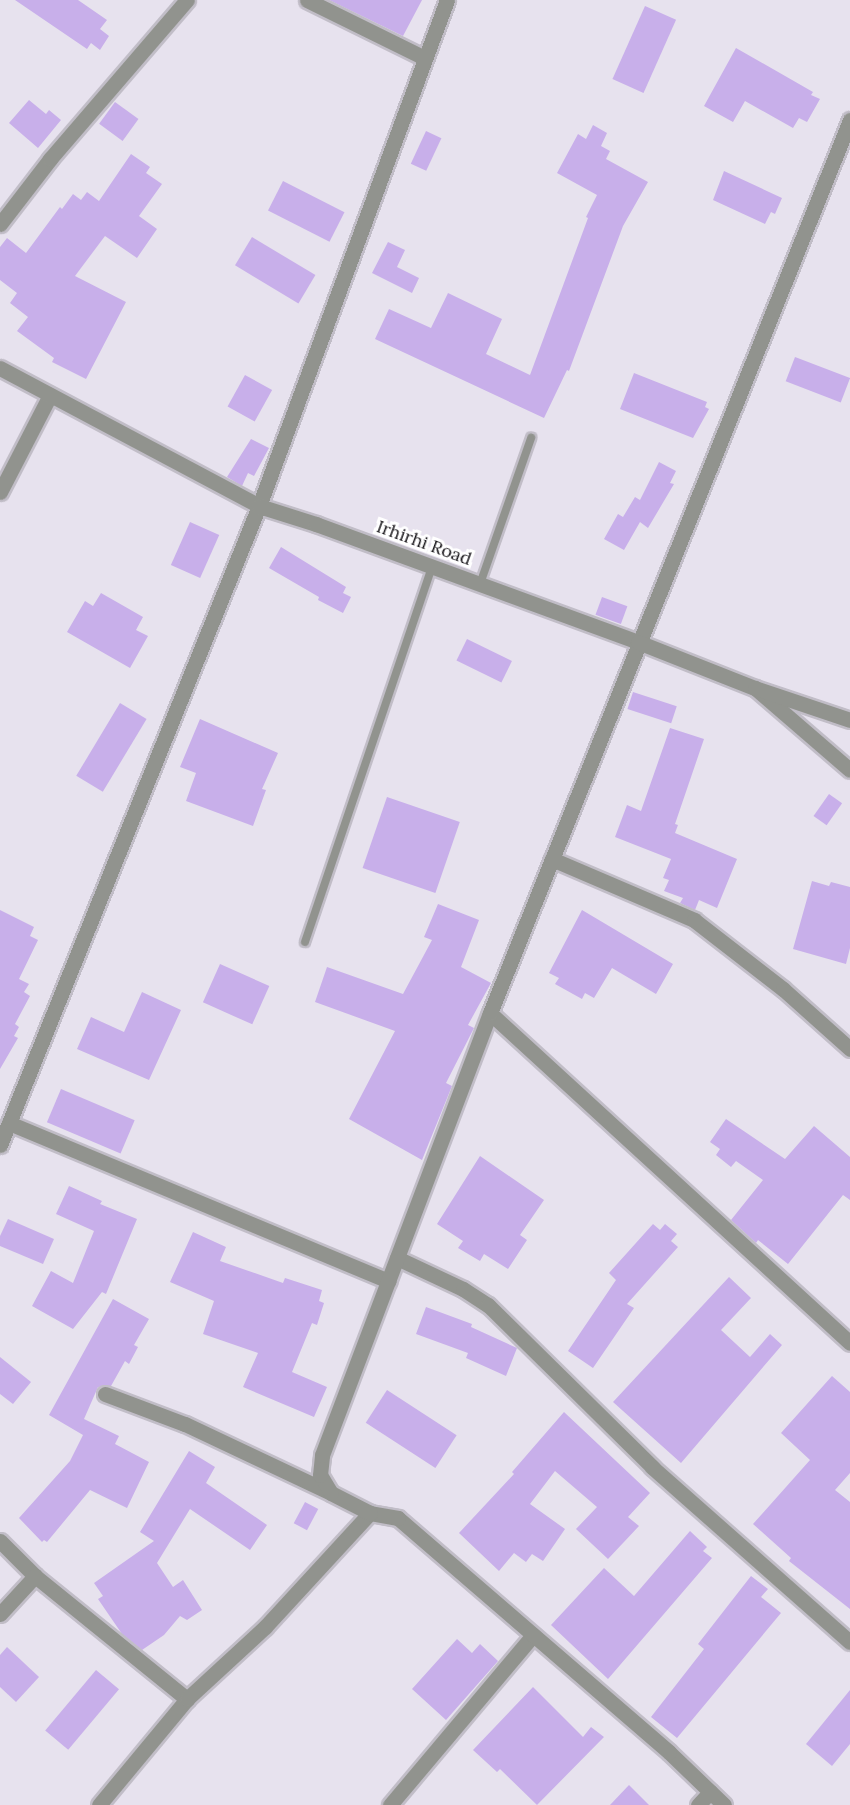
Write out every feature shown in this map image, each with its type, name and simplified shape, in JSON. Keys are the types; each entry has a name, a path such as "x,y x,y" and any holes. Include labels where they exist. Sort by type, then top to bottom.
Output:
{"street":[{"path":"0,224 50,159 187,0"},
{"path":"307,0 425,58"},
{"path":"0,1145 260,506 447,0"},
{"path":"331,1493 320,1475 322,1455 490,1012 850,120"},
{"name":"Irhirhi Road","path":"0,368 260,506 432,566 755,688 850,720"},
{"path":"0,492 50,395"},
{"path":"755,688 850,770"},
{"path":"552,859 694,920 783,989 850,1049"},
{"path":"490,1012 850,1343"},
{"path":"9,1123 388,1281"},
{"path":"397,1258 463,1288 488,1305 652,1467 850,1642"},
{"path":"105,1394 185,1424 370,1513 398,1518 669,1752 724,1805"},
{"path":"99,1805 187,1699 265,1628 370,1513"},
{"path":"0,1541 34,1576 187,1699"},
{"path":"0,1614 34,1576"},
{"path":"390,1805 533,1635"},
{"path":"698,1805 710,1792"}],"lane":[{"path":"480,584 531,438"},
{"path":"305,942 432,566"}],"building":[{"path":"15,0 78,0 107,20 100,29 109,36 100,50 91,43 87,49"},
{"path":"329,0 422,0 403,36"},
{"path":"645,6 676,20 644,93 612,79"},
{"path":"736,48 813,92 811,95 820,99 807,122 799,118 793,128 745,101 733,122 704,106"},
{"path":"29,100 46,114 49,110 61,120 38,148 9,123"},
{"path":"115,102 138,119 123,141 99,124"},
{"path":"593,125 607,133 601,146 610,151 606,159 648,182 623,226 569,371 567,370 544,418 375,339 389,309 431,328 448,293 502,319 486,354 530,375 588,218 586,217 597,195 557,173 578,134 586,139"},
{"path":"426,131 441,138 426,171 411,164"},
{"path":"131,154 150,167 146,173 162,184 139,216 157,229 137,258 105,236 75,276 126,302 86,379 52,362 54,358 17,331 28,317 10,303 17,293 0,280 0,247 7,238 26,253 60,207 62,209 73,194 81,200 87,192 99,201"},
{"path":"724,171 782,198 775,214 771,212 765,224 713,200"},
{"path":"283,181 344,212 329,242 268,210"},
{"path":"252,237 315,275 298,303 235,265"},
{"path":"388,242 405,250 397,267 419,278 412,293 372,273"},
{"path":"795,357 850,378 841,402 786,381"},
{"path":"634,373 707,402 705,407 709,409 693,438 620,409"},
{"path":"245,375 272,390 255,422 228,406"},
{"path":"251,439 269,448 254,476 248,473 242,486 227,477"},
{"path":"659,462 676,471 670,483 674,484 648,528 640,522 624,550 604,539 618,514 623,517 635,497 640,500"},
{"path":"190,522 219,535 200,578 171,565"},
{"path":"281,547 346,587 343,593 351,597 343,613 318,600 319,597 269,568"},
{"path":"101,593 143,617 136,630 148,636 130,668 67,632 85,601 93,606"},
{"path":"602,597 627,606 621,624 596,615"},
{"path":"467,639 512,661 501,682 456,661"},
{"path":"633,692 677,706 671,723 627,709"},
{"path":"120,703 147,719 103,792 76,776"},
{"path":"200,719 278,753 262,789 266,790 253,826 186,801 196,773 180,767"},
{"path":"670,728 704,739 675,824 678,825 675,833 737,859 717,908 699,900 695,910 680,903 683,898 664,891 669,880 663,878 671,859 615,837 627,805 641,811"},
{"path":"829,794 842,803 827,825 814,816"},
{"path":"387,797 460,822 435,893 363,868"},
{"path":"812,881 829,886 831,882 850,887 850,948 846,964 793,949"},
{"path":"438,904 479,920 461,967 491,983 468,1025 474,1028 446,1083 452,1086 422,1160 349,1119 395,1031 315,1002 327,967 403,994 432,940 424,937"},
{"path":"0,910 34,927 30,936 38,940 19,979 29,984 24,992 30,996 15,1024 19,1027 14,1036 18,1038 0,1069"},
{"path":"582,910 673,964 656,994 612,968 594,998 585,993 582,999 555,984 559,978 549,973"},
{"path":"220,964 269,986 252,1024 203,1002"},
{"path":"142,992 181,1010 149,1080 77,1049 91,1017 124,1032"},
{"path":"61,1089 135,1120 121,1153 47,1122"},
{"path":"726,1119 785,1159 814,1126 850,1157 850,1200 843,1195 788,1264 758,1240 756,1243 731,1220 763,1180 736,1161 731,1167 716,1155 720,1149 710,1142"},
{"path":"480,1156 544,1200 520,1235 527,1240 508,1269 484,1254 480,1261 458,1248 463,1241 437,1224"},
{"path":"69,1186 102,1201 100,1204 137,1219 106,1294 102,1292 73,1329 32,1306 51,1271 73,1283 94,1231 56,1214"},
{"path":"8,1219 54,1239 43,1264 0,1246 0,1236"},
{"path":"653,1224 660,1230 665,1224 677,1234 671,1241 678,1247 627,1304 634,1308 593,1368 568,1351 616,1280 609,1273"},
{"path":"193,1232 226,1247 220,1261 283,1283 285,1278 322,1290 319,1301 324,1303 317,1325 312,1323 292,1372 327,1387 314,1417 243,1387 258,1353 203,1334 214,1301 170,1282"},
{"path":"729,1277 751,1298 721,1330 750,1357 770,1334 782,1345 681,1463 613,1402"},
{"path":"113,1299 149,1319 134,1345 138,1347 129,1364 125,1361 111,1386 98,1387 84,1419 119,1436 115,1444 149,1462 127,1508 90,1490 47,1542 44,1540 42,1542 19,1518 70,1461 83,1435 49,1415"},
{"path":"426,1307 472,1324 471,1327 517,1348 506,1376 466,1358 468,1353 416,1334"},
{"path":"0,1357 31,1382 13,1404 0,1394"},
{"path":"832,1376 850,1392 850,1473 835,1490 850,1502 850,1609 789,1561 791,1558 753,1524 810,1460 781,1433"},
{"path":"387,1390 457,1435 435,1468 366,1423"},
{"path":"564,1412 650,1493 628,1517 639,1526 608,1559 576,1529 597,1507 555,1471 530,1504 565,1529 543,1561 532,1554 526,1562 514,1553 499,1571 459,1533 514,1474 512,1472"},
{"path":"189,1451 215,1467 206,1483 267,1525 250,1550 190,1509 157,1563 173,1587 183,1580 202,1610 187,1620 180,1616 164,1635 142,1650 122,1634 98,1599 103,1596 94,1583 154,1541 140,1532"},
{"path":"305,1502 318,1509 307,1530 294,1523"},
{"path":"690,1531 707,1547 703,1551 712,1558 608,1679 551,1625 604,1568 634,1596"},
{"path":"751,1576 768,1589 761,1597 781,1613 677,1738 651,1717 704,1649 698,1644"},
{"path":"457,1639 472,1653 480,1644 498,1661 446,1720 412,1689"},
{"path":"7,1647 39,1677 16,1702 0,1687 0,1655"},
{"path":"96,1670 119,1689 68,1750 45,1731"},
{"path":"533,1687 583,1737 591,1727 604,1737 537,1805 500,1769 497,1772 473,1750"},
{"path":"850,1690 850,1744 832,1766 806,1744"},
{"path":"629,1785 649,1805 610,1805"}]}
